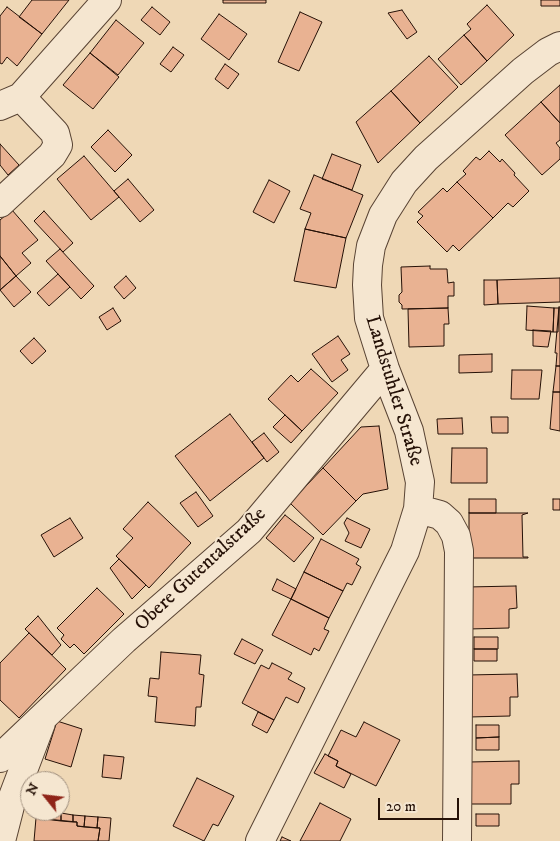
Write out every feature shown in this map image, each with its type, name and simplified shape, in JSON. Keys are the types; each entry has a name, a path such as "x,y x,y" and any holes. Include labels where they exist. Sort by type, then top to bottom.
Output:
{"street":[{"path":"0,203 52,154 58,145 55,133 8,107 107,0"},
{"name":"Landstuhler Straße","path":"260,841 404,551 418,509 420,482 408,431 385,369 369,318 367,285 371,246 383,215 404,182 426,158 529,66 560,46"},
{"name":"Obere Gutentalstraße","path":"0,758 124,640 250,531 385,369"},
{"path":"418,509 440,515 449,523 456,536 459,552 457,841"},
{"name":"Obere Gutentalstraße","path":"1,841 12,802 45,715"}],"building":[{"path":"32,0 69,0 42,34 19,17"},
{"path":"223,0 266,0 266,3 223,3"},
{"path":"541,0 560,0 560,6 541,6"},
{"path":"487,5 514,35 487,61 464,35 471,29 467,24"},
{"path":"7,7 42,34 17,66 7,57 2,64 0,63 0,16"},
{"path":"152,7 170,22 160,35 141,20"},
{"path":"402,10 417,32 407,39 388,13"},
{"path":"300,12 322,22 299,71 278,62"},
{"path":"219,14 247,34 229,60 201,39"},
{"path":"116,20 144,43 118,75 90,53"},
{"path":"464,35 487,61 461,85 438,59"},
{"path":"173,47 184,55 171,72 160,64"},
{"path":"90,53 119,77 93,109 63,85"},
{"path":"429,56 458,87 420,123 391,91"},
{"path":"225,64 239,74 228,89 215,79"},
{"path":"560,85 560,123 541,102"},
{"path":"391,91 420,123 378,163 356,122"},
{"path":"541,102 560,123 560,140 556,143 560,148 560,159 542,175 505,135"},
{"path":"108,130 132,155 115,172 91,147"},
{"path":"0,144 19,165 8,175 0,165"},
{"path":"489,151 500,162 502,159 529,191 513,207 508,203 493,218 457,182 466,174 463,171 476,157 480,160"},
{"path":"332,154 361,165 352,190 322,179"},
{"path":"84,156 119,197 91,220 57,179"},
{"path":"314,175 363,195 346,238 305,229 311,213 300,209"},
{"path":"128,179 154,210 140,222 114,191"},
{"path":"269,180 290,191 274,223 253,212"},
{"path":"457,182 493,218 459,251 453,245 447,252 417,222 423,216 418,212 443,188 447,192"},
{"path":"12,210 38,240 22,253 31,263 16,276 0,256 0,220"},
{"path":"44,211 73,243 63,252 34,221"},
{"path":"305,229 346,238 336,288 294,281"},
{"path":"60,249 94,286 81,299 46,261"},
{"path":"0,256 16,276 0,290"},
{"path":"430,266 430,269 447,269 448,283 454,282 454,296 448,296 448,308 402,309 402,305 399,302 399,295 402,292 401,267"},
{"path":"58,274 70,287 49,306 37,293"},
{"path":"16,276 31,292 14,307 0,290"},
{"path":"126,276 136,288 124,299 114,287"},
{"path":"560,278 560,302 498,304 497,280"},
{"path":"484,280 497,280 498,304 484,305"},
{"path":"527,306 554,308 553,332 526,330"},
{"path":"559,307 560,366 556,366 557,353 555,353"},
{"path":"113,308 121,321 107,330 99,317"},
{"path":"448,308 449,324 444,324 444,346 409,347 408,309"},
{"path":"554,308 559,308 558,332 553,332"},
{"path":"533,330 551,331 548,347 533,346"},
{"path":"338,336 350,354 341,360 348,370 332,382 312,354"},
{"path":"34,338 46,351 32,364 20,351"},
{"path":"492,354 492,372 459,373 459,355"},
{"path":"556,366 560,366 560,392 553,392"},
{"path":"311,369 338,393 302,431 268,399 291,375 298,382"},
{"path":"512,370 542,370 539,399 511,399"},
{"path":"553,392 560,392 560,431 550,429"},
{"path":"230,414 264,458 210,501 175,456"},
{"path":"285,415 302,431 291,443 273,427"},
{"path":"491,417 508,417 508,433 492,433"},
{"path":"462,418 463,434 438,434 437,419"},
{"path":"379,426 388,489 363,494 356,501 323,468 361,427"},
{"path":"264,433 279,452 267,462 252,442"},
{"path":"452,448 487,448 487,483 451,483"},
{"path":"323,468 356,501 323,535 290,503"},
{"path":"196,492 213,516 198,527 180,503"},
{"path":"469,499 496,499 496,513 469,513"},
{"path":"553,499 560,499 560,510 553,510"},
{"path":"148,502 191,543 149,588 116,556 133,538 123,529"},
{"path":"469,513 528,513 522,515 523,557 528,558 469,558"},
{"path":"285,515 314,538 294,562 266,538"},
{"path":"70,518 83,538 54,557 41,535"},
{"path":"347,518 370,529 361,548 345,541 349,533 344,523"},
{"path":"321,539 359,559 356,564 361,567 352,585 347,583 343,591 304,572"},
{"path":"119,559 146,585 132,599 110,568"},
{"path":"304,572 343,591 329,618 291,599"},
{"path":"277,579 296,589 291,599 272,590"},
{"path":"516,586 517,608 509,609 509,628 468,629 467,587"},
{"path":"97,588 124,614 84,654 74,644 70,648 61,639 64,635 57,628"},
{"path":"291,599 329,618 324,629 329,631 319,651 314,648 311,655 272,635"},
{"path":"38,616 61,645 52,655 25,629"},
{"path":"29,633 66,669 19,718 0,700 0,663"},
{"path":"474,637 498,637 498,649 474,649"},
{"path":"242,639 263,650 255,664 234,654"},
{"path":"474,649 497,649 497,661 474,661"},
{"path":"161,652 201,655 199,674 204,675 201,707 196,707 195,726 155,722 157,697 148,696 150,678 159,679"},
{"path":"272,663 292,673 288,679 305,688 298,703 286,697 274,720 242,703 261,665 269,669"},
{"path":"517,674 518,697 510,697 510,716 469,717 468,675"},
{"path":"258,712 274,720 267,733 252,725"},
{"path":"57,721 82,729 71,767 45,759"},
{"path":"364,722 400,740 376,786 336,766 338,761 328,756 341,730 356,737"},
{"path":"476,725 499,725 499,737 476,738"},
{"path":"499,737 499,750 476,750 476,738"},
{"path":"325,754 338,761 336,766 351,774 344,788 314,773"},
{"path":"104,755 124,757 121,779 102,777"},
{"path":"519,761 519,784 511,784 511,804 470,804 469,762"},
{"path":"197,778 234,796 218,826 213,824 204,841 173,826"},
{"path":"320,803 351,819 340,841 300,841"},
{"path":"70,814 73,815 73,822 61,821 70,821"},
{"path":"476,814 499,814 499,826 476,826"},
{"path":"73,815 85,816 84,827 77,826 77,822 73,822"},
{"path":"85,816 98,817 97,828 84,827"},
{"path":"98,817 111,818 109,841 98,841 100,828 97,828"},
{"path":"36,821 77,822 77,826 100,828 98,841 34,841"},
{"path":"282,837 291,841 280,841"}]}
